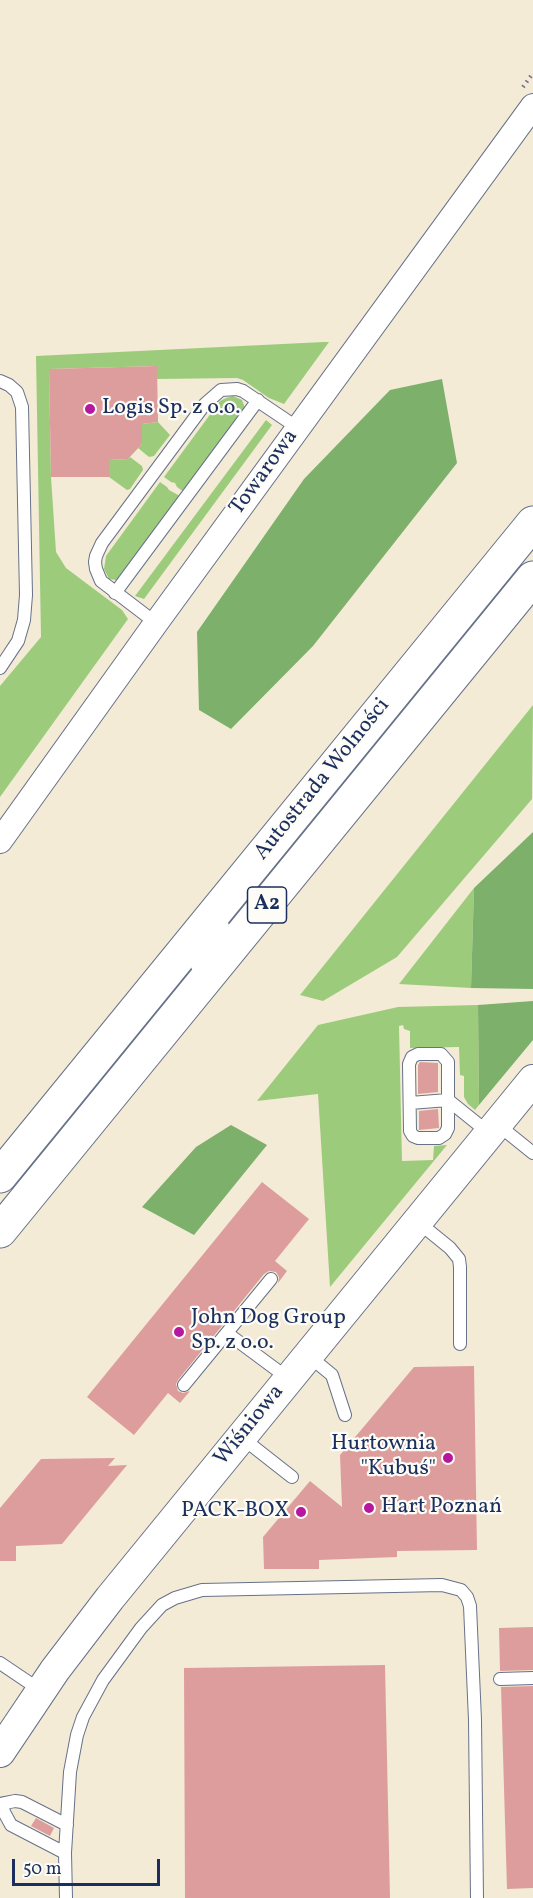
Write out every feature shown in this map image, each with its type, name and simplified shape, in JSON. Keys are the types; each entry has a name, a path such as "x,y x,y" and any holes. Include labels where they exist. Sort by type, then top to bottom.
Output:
{"highway":[{"name":"Autostrada Wolności","path":"0,1176 533,523"},
{"name":"Autostrada Wolności","path":"0,1231 533,578"}],"street":[{"name":"Towarowa","path":"0,841 533,106"},
{"name":"Wiśniowa","path":"0,1752 40,1690 110,1598 533,1080"}],"lane":[{"path":"0,381 17,392 22,407 26,595 21,630 13,650 0,668"},
{"path":"156,623 101,581 96,568 96,556 102,543 205,404 216,393 227,388 237,389 258,400 298,428"},
{"path":"115,593 258,400"},
{"path":"115,1090 184,979 234,917 303,805"},
{"path":"234,917 330,828"},
{"path":"89,1067 184,979"},
{"path":"418,1054 438,1054 447,1059 448,1128 445,1134 439,1138 418,1138 411,1134 410,1103 409,1064 412,1057 418,1054"},
{"path":"410,1103 448,1101 533,1153"},
{"path":"417,1222 450,1248 459,1259 460,1344"},
{"path":"184,1385 271,1279"},
{"path":"227,1334 289,1379"},
{"path":"308,1355 332,1375 345,1415"},
{"path":"241,1437 291,1477"},
{"path":"66,1898 65,1853 71,1764 77,1735 83,1717 102,1680 141,1628 162,1605 202,1590 442,1585 461,1590 470,1606 475,1720 477,1898"},
{"path":"0,1663 40,1690"},
{"path":"500,1678 533,1678"},
{"path":"65,1853 11,1825 1,1805 15,1801 22,1802 67,1825"}],"green space":[{"path":"329,342 284,404 269,398 237,378 157,379 157,366 49,369 51,477 56,552 66,568 122,610 128,619 0,797 0,686 41,637 36,356"},
{"path":"442,379 457,463 313,646 231,729 199,710 197,632 304,479 390,390"},
{"path":"233,396 242,400 245,408 184,492 164,477 220,401"},
{"path":"266,420 272,425 144,599 135,596"},
{"path":"158,422 170,435 154,456 149,457 138,448 142,444 142,424"},
{"path":"130,457 142,466 143,470 127,490 109,477 109,460"},
{"path":"160,482 180,496 120,577 116,580 109,579 104,569 106,556"},
{"path":"533,705 532,799 397,957 323,1001 300,995"},
{"path":"533,832 533,989 471,988 474,888"},
{"path":"474,888 471,988 399,984"},
{"path":"533,1001 533,1040 479,1105 478,1005"},
{"path":"478,1005 479,1105 475,1110 464,1097 464,1076 460,1075 459,1047 410,1048 410,1031 404,1029 403,1025 399,1026 402,1161 433,1160 434,1146 447,1145 330,1287 318,1094 257,1101 318,1025 398,1007"},
{"path":"231,1125 267,1145 194,1235 142,1207 196,1147"}],"building":[{"path":"157,366 158,422 142,424 142,444 128,459 109,460 109,477 51,477 49,369"},
{"path":"420,1062 438,1063 438,1092 418,1094 418,1065"},
{"path":"438,1109 439,1128 419,1130 419,1111"},
{"name":"John Dog Group Sp. z o.o.","path":"262,1182 309,1219 275,1261 287,1271 278,1283 279,1277 276,1272 269,1271 264,1274 178,1380 176,1384 178,1391 183,1393 190,1391 180,1403 168,1393 134,1435 87,1397"},
{"path":"474,1366 477,1550 397,1551 397,1557 319,1560 319,1569 264,1569 263,1537 310,1481 342,1507 340,1455 414,1367"},
{"path":"115,1458 108,1466 127,1465 62,1544 16,1546 16,1561 0,1561 0,1508 41,1459"},
{"path":"533,1627 533,1670 500,1671 499,1628"},
{"path":"385,1665 390,1898 185,1898 184,1668"},
{"path":"533,1686 533,1888 507,1889 501,1687"},
{"path":"36,1818 54,1828 50,1836 31,1826"}],"place":[{"name":"Logis Sp. z o.o.","path":"90,409"},
{"name":"John Dog Group Sp. z o.o.","path":"179,1332"},
{"name":"Hurtownia \"Kubuś\"","path":"448,1458"},
{"name":"Hart Poznań","path":"369,1508"},
{"name":"PACK-BOX","path":"301,1512"}]}
